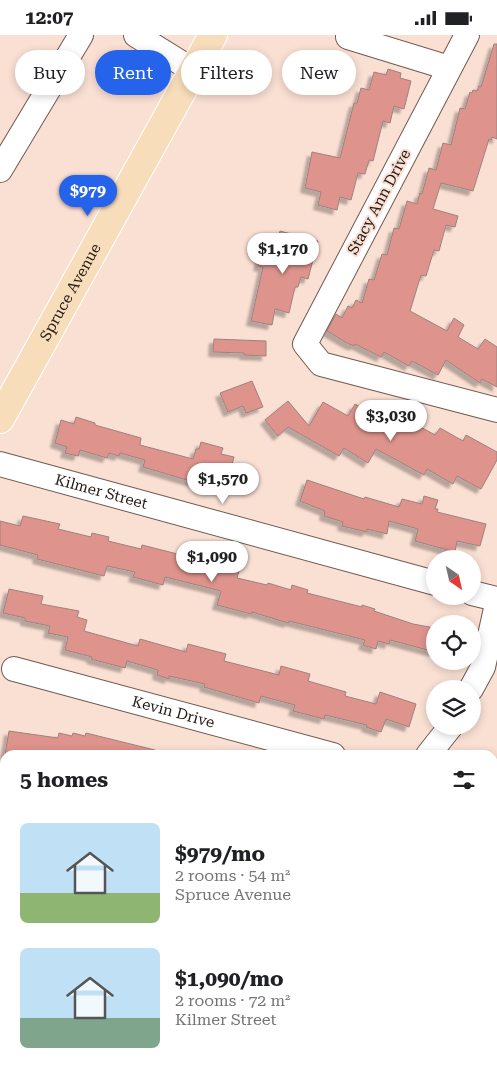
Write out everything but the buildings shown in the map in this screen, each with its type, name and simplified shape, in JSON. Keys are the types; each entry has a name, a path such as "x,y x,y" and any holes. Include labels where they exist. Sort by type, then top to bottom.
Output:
{"main road":[{"name":"Spruce Avenue","path":"205,50 213,35"},
{"name":"Spruce Avenue","path":"0,419 181,94"}],"street":[{"path":"0,170 81,35"},
{"path":"136,35 181,63"},
{"name":"Stacy Ann Drive","path":"467,35 305,344 321,364 497,410"},
{"path":"348,37 449,68"},
{"name":"Kilmer Street","path":"0,464 426,581"},
{"path":"481,595 497,599"},
{"path":"476,680 483,667 497,604"},
{"name":"Kevin Drive","path":"14,669 314,750"},
{"path":"432,750 444,735"}]}
